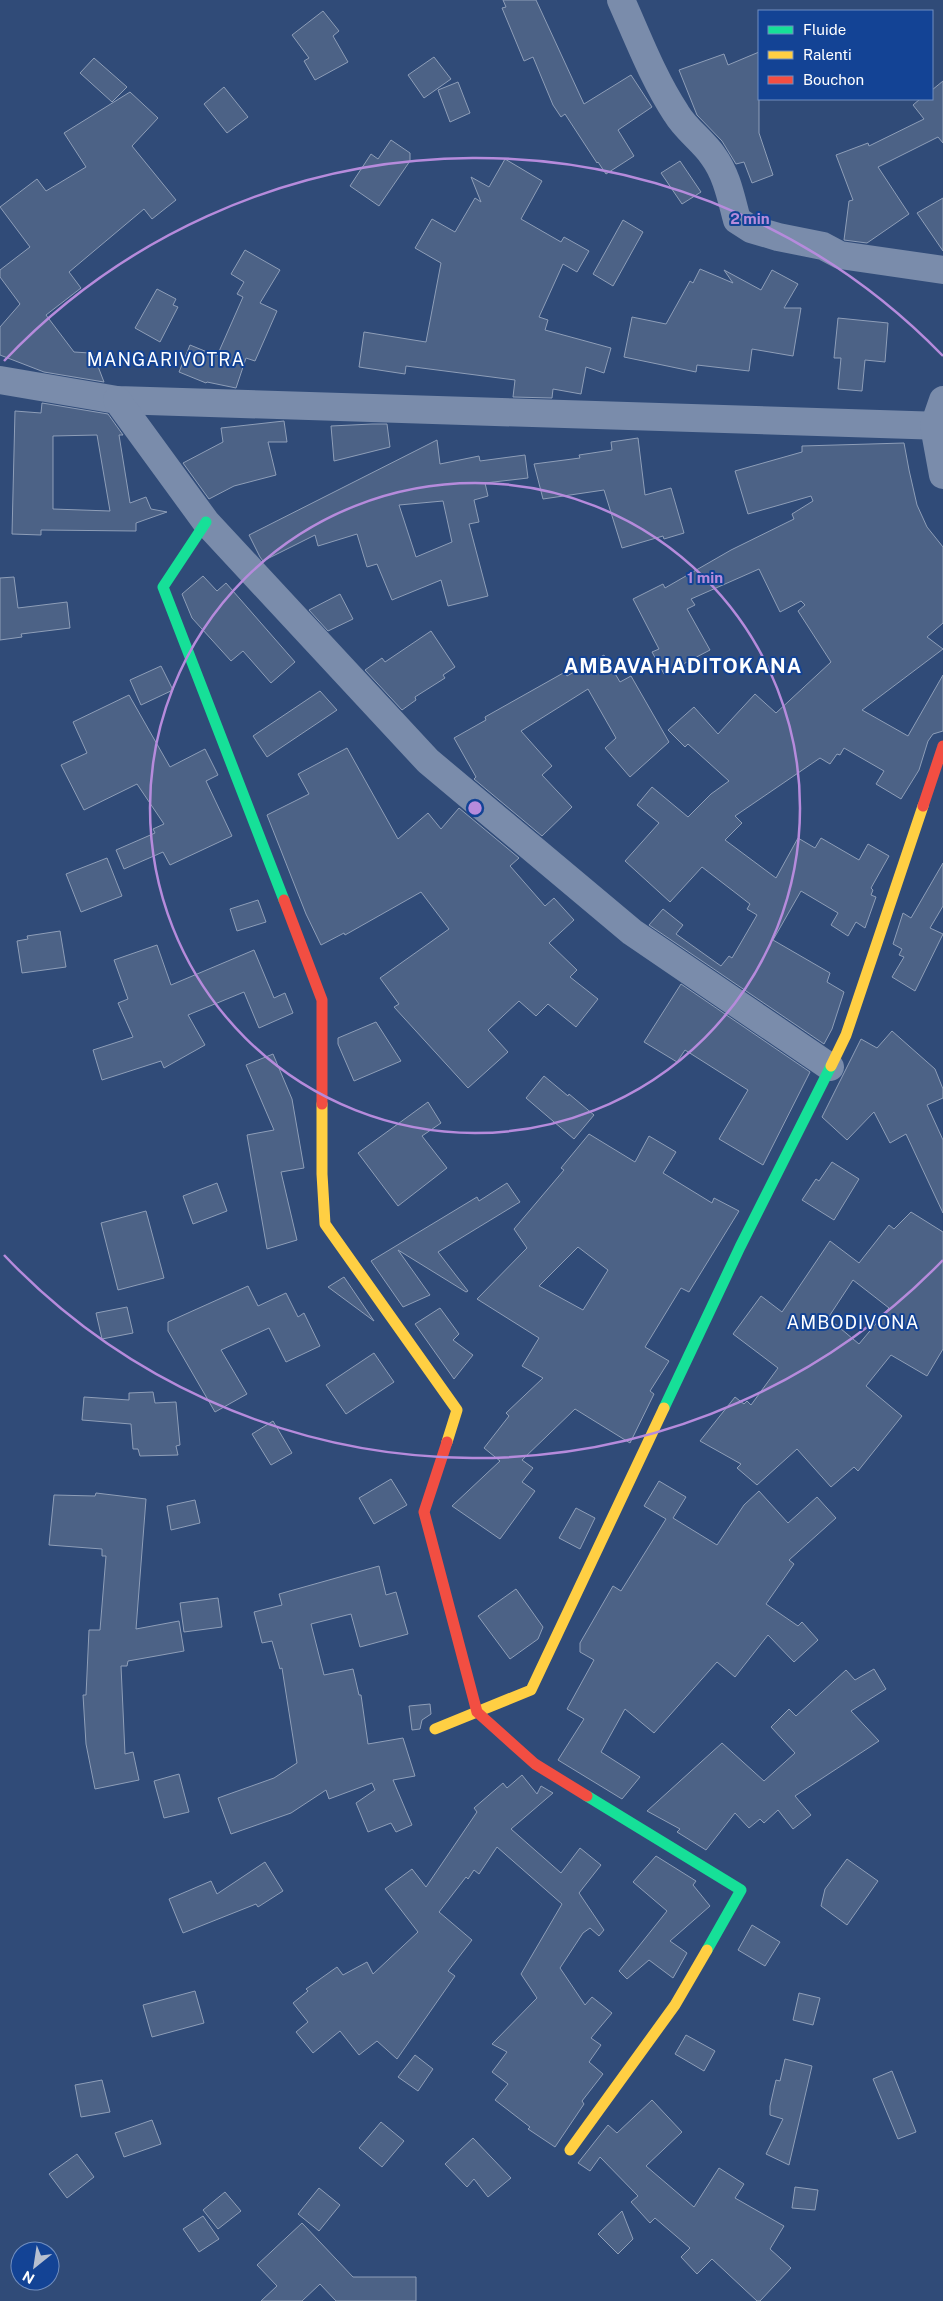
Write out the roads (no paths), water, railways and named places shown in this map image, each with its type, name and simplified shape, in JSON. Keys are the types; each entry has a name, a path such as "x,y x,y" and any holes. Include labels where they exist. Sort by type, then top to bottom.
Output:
{"street":[{"path":"621,0 657,79 676,114 698,141 713,155 725,176 737,220 751,229 778,237 823,246 840,255 943,270"},
{"path":"0,380 117,400 938,426"},
{"path":"117,400 206,522 428,761 632,932 830,1067"},
{"path":"943,400 938,426 943,475"},
{"path":"206,522 163,587 322,1000 322,1174 326,1224 457,1410 424,1512 476,1712 535,1764 741,1890 675,2005 570,2150"},
{"path":"435,1729 531,1690 735,1256 846,1035 943,746"}],"district":[{"name":"MANGARIVOTRA","path":"166,359"},
{"name":"AMBAVAHADITOKANA","path":"683,666"},
{"name":"AMBODIVONA","path":"853,1322"}]}
